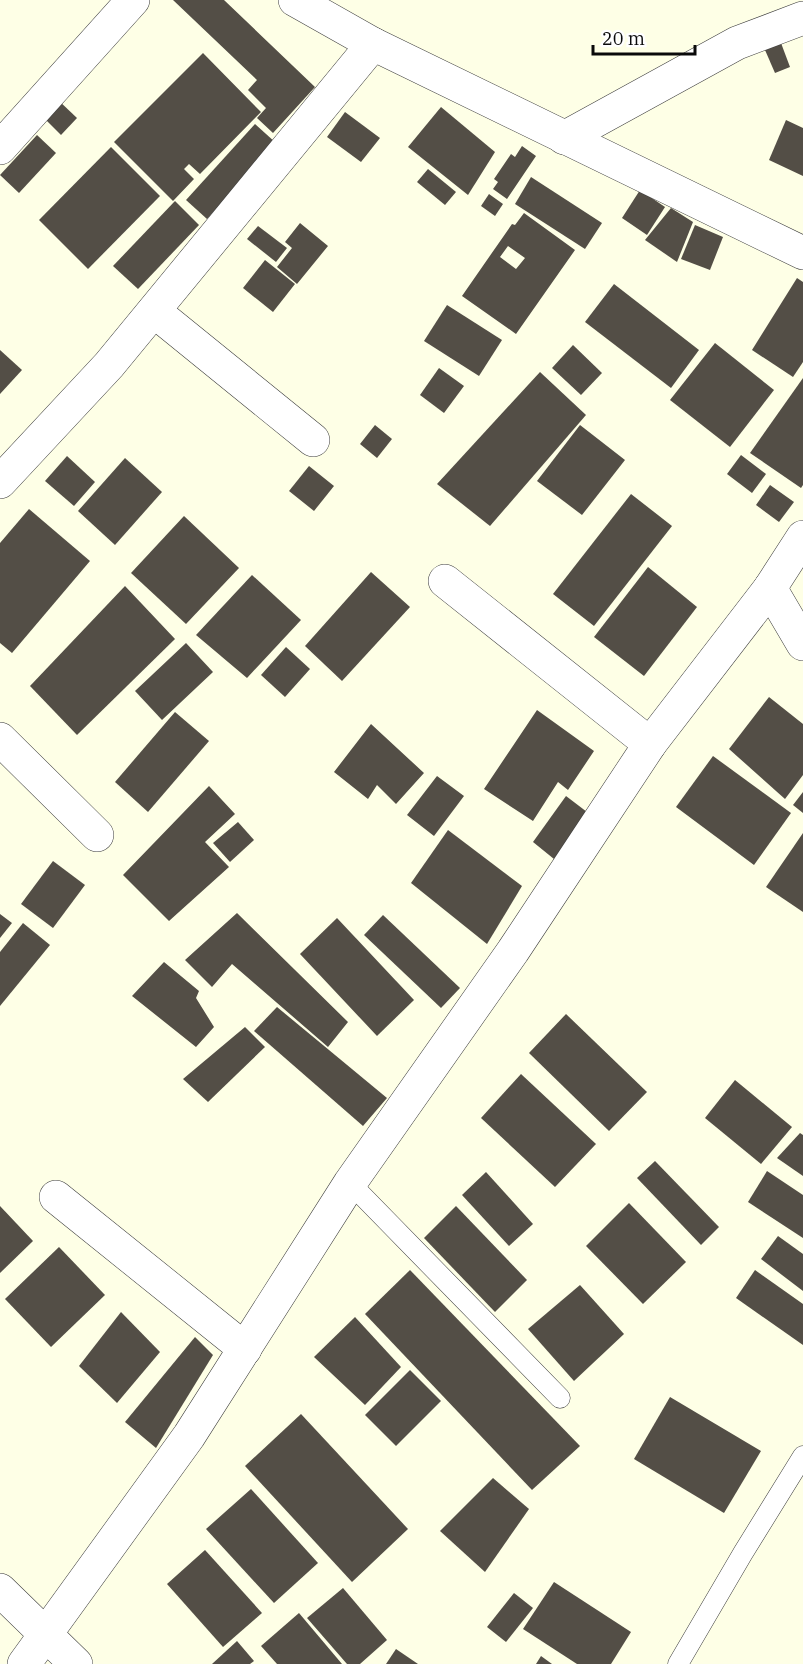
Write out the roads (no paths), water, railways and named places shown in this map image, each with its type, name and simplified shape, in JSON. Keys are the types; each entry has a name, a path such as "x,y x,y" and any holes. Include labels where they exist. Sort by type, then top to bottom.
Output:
{"street":[{"path":"0,148 133,0"},
{"path":"295,0 373,44 803,252"},
{"path":"564,138 737,43 803,18"},
{"path":"0,482 110,364 373,44"},
{"path":"153,311 313,440"},
{"path":"24,1664 189,1436 350,1183 513,951 650,744 770,588 803,537"},
{"path":"445,581 650,744"},
{"path":"770,588 803,644"},
{"path":"0,739 97,835"},
{"path":"56,1197 245,1349"},
{"path":"0,1590 76,1664"}],"lane":[{"path":"350,1183 561,1398"},
{"path":"678,1664 803,1456"}]}
